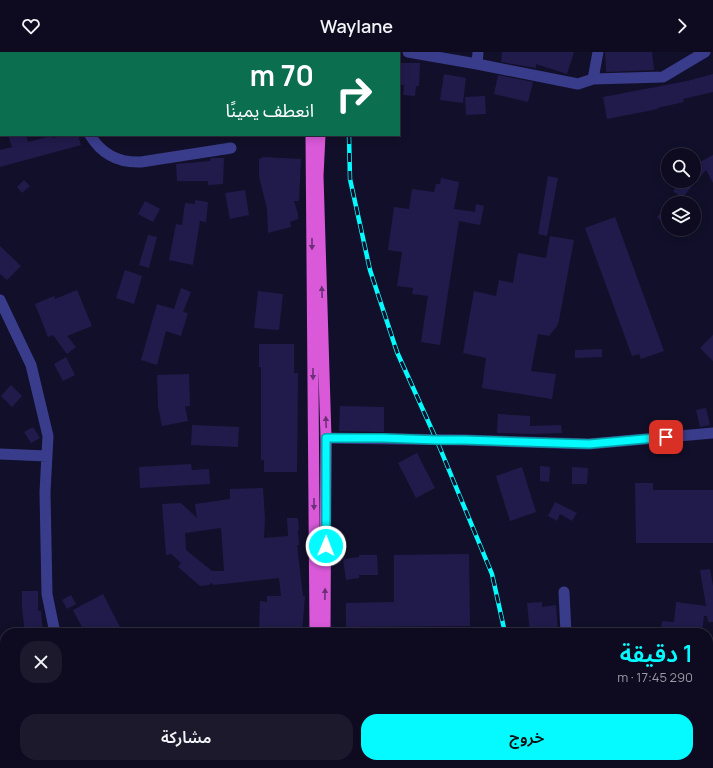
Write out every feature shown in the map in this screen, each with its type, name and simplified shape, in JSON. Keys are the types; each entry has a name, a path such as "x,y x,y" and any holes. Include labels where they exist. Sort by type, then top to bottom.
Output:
{"highway":[{"path":"311,136 315,628"},
{"path":"320,136 318,176 326,438 324,628"}],"street":[{"path":"408,52 578,84 593,79 663,77 705,52"},
{"path":"477,64 478,52"},
{"path":"593,79 598,52"},
{"path":"91,136 98,146 107,154 118,160 129,163 231,148"},
{"path":"0,300 31,365 48,436 45,492 47,594 54,628"},
{"path":"326,438 383,438 589,444 713,433"},
{"path":"0,454 47,456"},
{"path":"564,592 566,628"}],"building":[{"path":"502,52 574,52 567,74 536,64 536,68 501,62"},
{"path":"605,52 652,52 654,70 606,72"},
{"path":"400,63 420,63 419,86 416,86 415,96 403,95 404,85 400,85"},
{"path":"444,74 466,78 463,103 440,100"},
{"path":"713,74 713,92 683,99 684,102 657,108 658,109 607,119 603,97 687,81"},
{"path":"498,75 533,82 528,102 494,94"},
{"path":"485,96 486,114 466,115 465,97"},
{"path":"8,136 26,136 28,142 51,136 53,138 60,136 78,136 81,145 0,167 0,150 12,147"},
{"path":"713,155 713,183 706,170 701,176 701,161"},
{"path":"264,157 301,159 299,201 294,201 298,219 290,222 291,227 268,233 267,209 259,176 259,159"},
{"path":"211,158 224,158 223,184 208,185 208,181 177,181 176,164 210,161"},
{"path":"548,176 558,178 547,236 538,234"},
{"path":"441,178 459,182 454,209 475,212 476,204 484,206 480,225 459,221 440,345 421,342 428,296 412,294 413,288 397,286 402,252 388,250 394,207 409,209 412,189 434,192 436,184 440,184"},
{"path":"24,180 30,186 22,193 17,187"},
{"path":"676,188 691,188 684,196 679,196 673,191"},
{"path":"245,190 249,215 230,219 225,193"},
{"path":"195,200 208,202 206,222 200,221 193,265 169,260 176,224 182,225 185,203 195,204"},
{"path":"145,201 160,209 153,222 138,214"},
{"path":"661,213 661,221 657,217"},
{"path":"615,217 664,351 641,359 639,354 632,356 585,228"},
{"path":"148,235 157,237 149,268 139,265"},
{"path":"550,236 574,240 559,320 557,326 549,336 538,334 531,371 556,374 552,399 482,388 486,358 463,353 474,291 496,296 499,280 513,283 518,253 546,258"},
{"path":"0,246 21,266 7,280 0,274"},
{"path":"125,270 142,276 134,304 116,298"},
{"path":"181,288 191,292 183,312 188,313 181,336 166,331 157,365 141,360 157,304 174,309"},
{"path":"77,290 92,326 67,336 76,347 67,354 53,335 48,337 35,304 54,296 55,299"},
{"path":"258,291 283,294 279,330 254,328"},
{"path":"713,335 713,361 700,348"},
{"path":"259,344 294,344 294,373 298,373 297,472 264,472 264,460 261,460 261,367 259,367"},
{"path":"602,349 602,357 575,358 575,350"},
{"path":"66,357 75,375 63,381 54,364"},
{"path":"189,374 190,406 185,406 188,421 162,426 158,406 157,375"},
{"path":"11,385 22,396 12,407 1,396"},
{"path":"340,406 384,407 384,432 339,431"},
{"path":"706,408 710,425 700,427 696,410"},
{"path":"498,414 530,416 530,426 561,425 562,433 497,433"},
{"path":"192,425 239,427 238,447 191,445"},
{"path":"33,427 40,438 31,443 24,432"},
{"path":"417,453 435,488 416,498 398,463"},
{"path":"191,464 192,470 209,469 210,484 140,488 139,467"},
{"path":"540,466 550,467 549,482 540,481"},
{"path":"522,467 536,512 510,521 496,476"},
{"path":"572,467 588,468 587,484 572,484"},
{"path":"635,483 653,483 653,490 713,490 713,543 636,543"},
{"path":"263,488 265,518 264,538 288,536 287,518 298,518 299,545 297,545 303,596 305,596 302,628 259,628 260,601 267,602 267,596 281,596 279,578 214,585 211,583 209,585 200,586 178,567 181,563 171,554 166,555 162,504 181,503 197,518 195,504 230,499 230,489","holes":["221,528 224,571 212,571 186,550 185,533"]},
{"path":"555,502 577,513 572,521 560,514 557,521 548,516"},
{"path":"469,554 470,626 346,627 346,603 394,602 394,555"},
{"path":"359,555 377,555 378,575 359,575 359,578 346,580 343,559 359,557"},
{"path":"710,569 713,586 713,622 708,622 707,616 704,616 703,628 661,628 662,621 674,622 676,602 706,606 700,570"},
{"path":"22,591 38,591 38,611 41,611 43,628 24,628"},
{"path":"103,594 120,628 82,628 73,610"},
{"path":"71,595 76,604 67,609 62,600"},
{"path":"542,602 542,607 556,605 558,628 530,628 527,603"}],"railway":[{"path":"349,136 350,179 370,270 397,352 437,441 492,574 504,628"}],"route":[{"path":"326,546 326,438 383,438 589,444 666,437"}]}
